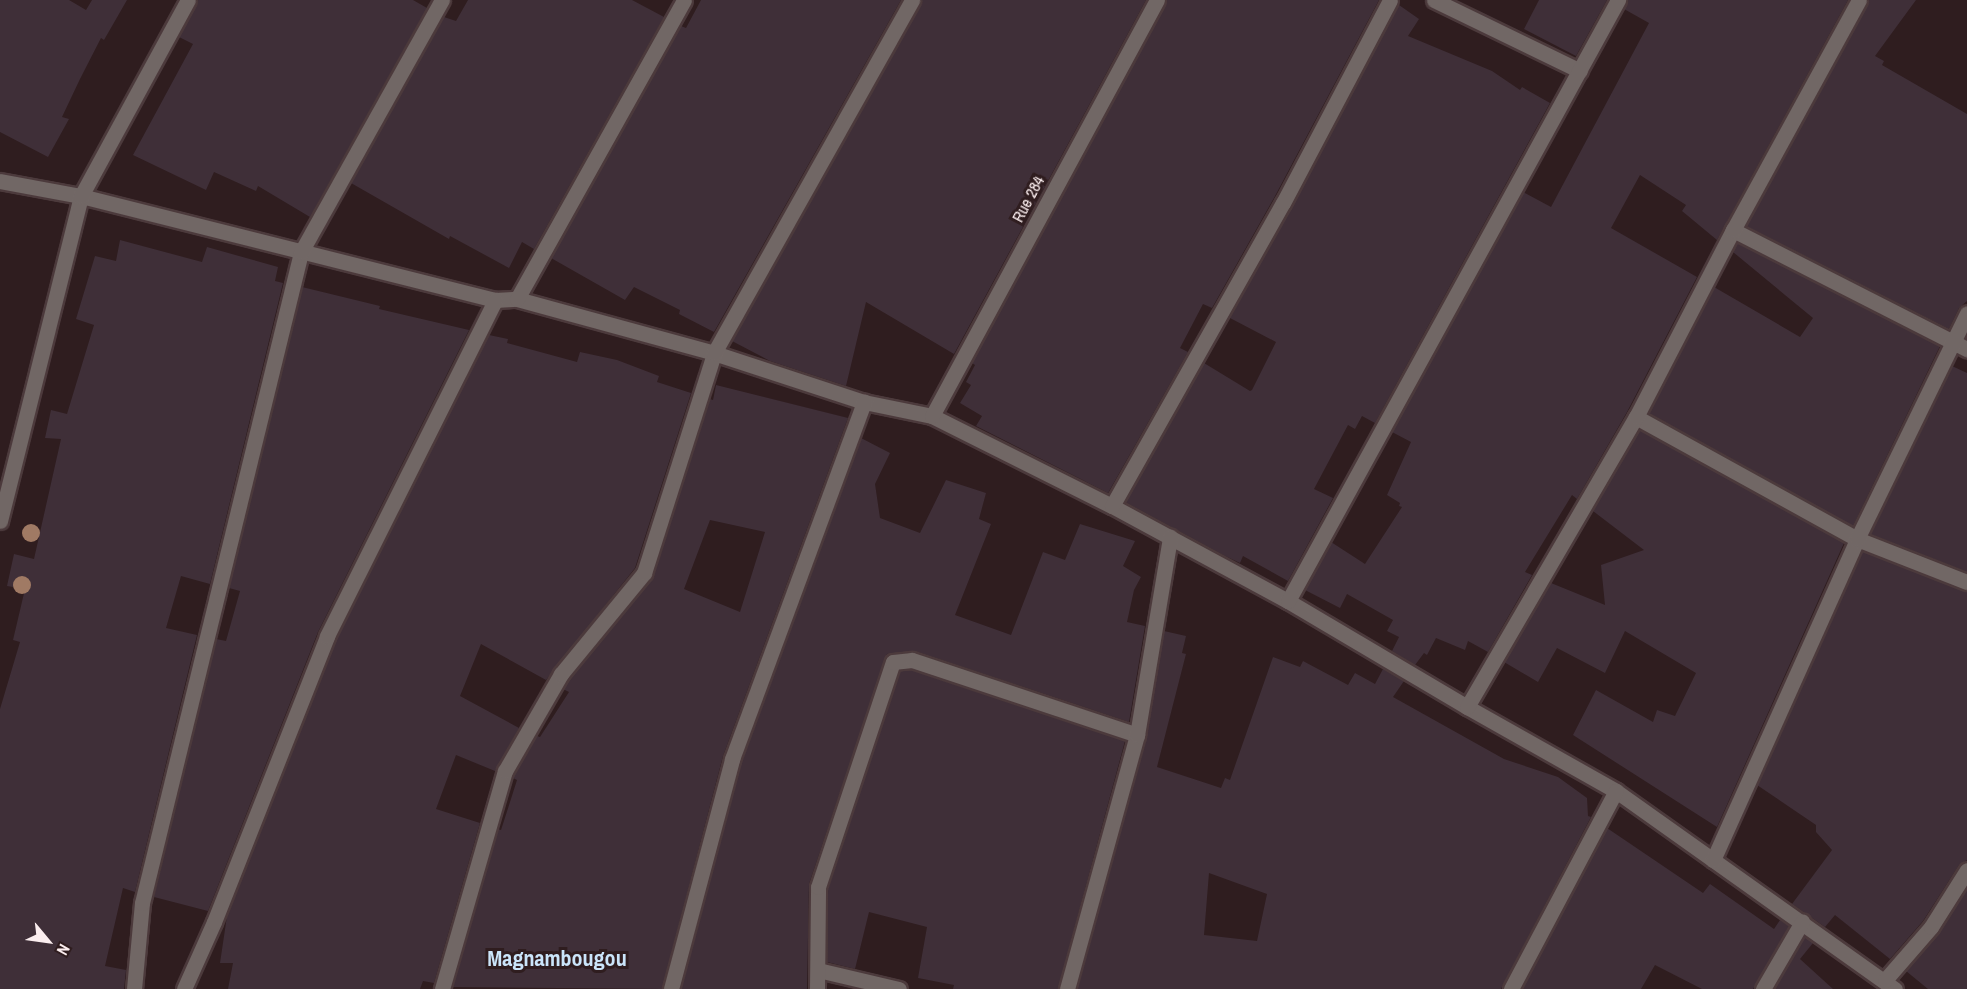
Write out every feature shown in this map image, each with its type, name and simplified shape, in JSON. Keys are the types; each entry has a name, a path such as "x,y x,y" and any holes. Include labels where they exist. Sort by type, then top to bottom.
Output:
{"street":[{"path":"0,521 81,196 188,0"},
{"path":"134,989 142,903 301,252 442,0"},
{"path":"517,299 684,0"},
{"path":"442,989 505,771 561,674 644,573 714,353 912,0"},
{"name":"Rue 284","path":"932,416 1157,0"},
{"path":"1112,506 1283,203 1390,0"},
{"path":"1434,0 1580,71"},
{"path":"1288,601 1618,0"},
{"path":"1467,707 1636,417 1733,230 1859,0"},
{"path":"0,181 81,196 495,300 517,299 714,353 864,402 932,416 1112,506 1288,601 1467,707 1616,791 1890,985 1967,870"},
{"path":"1733,230 1960,346"},
{"path":"184,989 214,922 327,636 495,300"},
{"path":"1713,860 1857,539 1960,346 1967,314"},
{"path":"671,989 732,759 864,402"},
{"path":"1636,417 1857,539 1967,582"},
{"path":"1066,989 1137,735 1170,537"},
{"path":"817,989 818,887 893,662 912,660 1137,735"},
{"path":"1511,989 1616,791"},
{"path":"1763,989 1802,922"},
{"path":"818,970 899,989"}],"building":[{"path":"0,0 69,0 86,10 92,0 127,0 104,40 101,38 80,79 62,117 69,119 48,157 0,132"},
{"path":"198,0 413,0 427,8 310,217 258,186 256,191 214,172 206,190 133,155 193,44 179,37"},
{"path":"468,0 632,0 664,17 534,249 522,242 509,268 450,236 449,239 351,183 444,17 456,21"},
{"path":"701,0 901,0 714,332 679,314 680,310 634,287 625,300 551,258 681,26 686,28"},
{"path":"922,0 1146,0 954,354 866,302 846,386 770,361 732,341"},
{"path":"1167,0 1379,0 1274,198 1212,308 1203,304 1180,348 1188,352 1108,493 976,426 982,416 960,403 971,385 966,382 975,365 972,363"},
{"path":"1539,0 1607,0 1576,56 1524,29"},
{"path":"1628,0 1848,0 1717,240 1682,211 1686,205 1640,175 1611,228 1697,277 1627,412 1577,499 1572,495 1525,572 1532,575 1488,652 1468,641 1465,650 1436,638 1427,655 1424,653 1415,665 1392,651 1399,637 1387,631 1393,620 1347,594 1340,608 1305,590 1331,542 1365,564 1402,507 1399,506 1400,503 1387,495 1411,442 1392,432 1523,192 1551,207 1649,23 1624,9"},
{"path":"1869,0 1916,0 1875,56 1884,61 1882,65 1967,114 1967,301 1959,308 1949,329 1746,226"},
{"path":"1399,5 1419,19 1408,36 1492,71 1520,90 1522,87 1550,103 1375,423 1362,416 1355,429 1348,425 1314,489 1333,498 1288,581 1243,556 1240,563 1225,556 1125,502 1204,363 1250,391 1252,390 1276,342 1230,318"},
{"path":"120,240 202,262 207,247 278,267 275,281 283,283 210,584 181,576 166,628 197,635 135,892 123,888 105,966 126,970 124,989 0,989 0,709 20,642 13,640 25,589 7,586 14,554 34,559 61,439 45,438 51,410 67,414 94,325 76,319 95,256 116,261"},
{"path":"1737,243 1940,346 1853,526 1649,413 1714,287 1800,337 1813,318 1733,252"},
{"path":"302,287 380,306 379,309 469,330 318,632 208,911 154,897 216,639 226,641 240,591 229,588"},
{"path":"489,335 508,339 507,343 577,362 580,352 617,360 659,376 657,382 691,393 635,568 546,680 481,644 460,696 519,728 495,771 456,755 436,809 480,823 434,983 423,981 420,989 228,989 233,963 220,963 227,916 336,640"},
{"path":"1952,366 1967,373 1967,572 1870,534"},
{"path":"716,385 848,418 723,756 662,989 453,987 498,829 501,830 517,780 513,778 514,775 537,736 540,737 569,692 563,689 569,680 653,576 710,399 713,400","holes":["710,520 765,532 740,612 684,589"]},
{"path":"1640,430 1844,543 1717,827 1573,735 1596,690 1653,722 1657,710 1675,716 1696,673 1625,631 1605,673 1557,648 1538,682 1504,662 1551,583 1605,605 1601,565 1644,550 1593,511"},
{"path":"861,438 890,453 875,484 880,518 920,533 946,480 986,493 979,519 991,524 955,615 1011,635 1043,552 1065,560 1080,524 1135,541 1123,566 1141,577 1134,590 1127,622 1145,626 1129,722 915,651 887,654 809,884 807,989 681,989 741,762"},
{"path":"1862,551 1967,592 1967,860 1959,865 1923,921 1890,959 1835,915 1825,927 1792,904 1832,850 1816,832 1816,825 1757,785"},
{"path":"1164,631 1186,636 1182,653 1186,654 1157,767 1221,788 1225,778 1230,780 1273,657 1300,667 1303,661 1348,685 1355,673 1375,684 1383,669 1404,681 1393,697 1504,759 1558,777 1587,798 1588,816 1591,817 1501,989 1077,989 1146,737","holes":["1209,873 1267,894 1257,941 1204,935"]},
{"path":"911,670 1125,741 1058,989 953,989 954,985 918,978 927,927 869,912 855,969 827,962 828,889 900,671"},
{"path":"1607,828 1703,893 1710,884 1774,929 1780,920 1789,926 1753,989 1702,989 1655,965 1641,989 1522,989"},
{"path":"1967,888 1967,989 1928,989 1906,971 1939,932"},
{"path":"1805,937 1813,943 1800,959 1833,989 1774,989"}],"district":[{"name":"Magnambougou","path":"557,959"}]}
